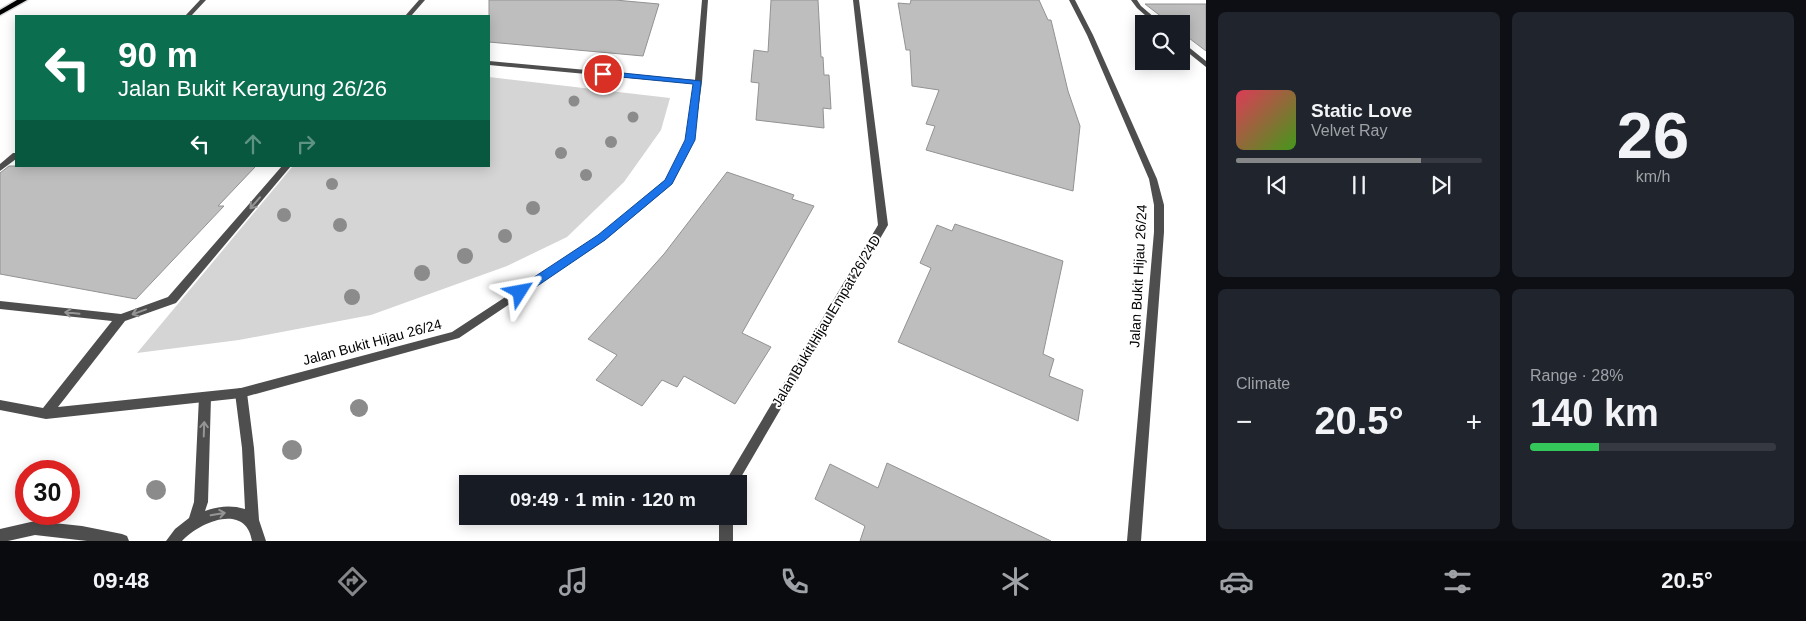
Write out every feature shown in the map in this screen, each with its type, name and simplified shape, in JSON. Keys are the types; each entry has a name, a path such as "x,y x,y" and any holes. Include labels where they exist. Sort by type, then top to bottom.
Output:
{"main road":[{"path":"0,13 24,0"}],"street":[{"path":"189,15 203,0"},
{"path":"409,15 422,0"},
{"name":"Jalan Bukit Hijau 26/24","path":"0,405 46,414 242,393 455,335 602,238 669,182 690,140 698,82 705,0"},
{"name":"Jalan Bukit Hijau Empat 26/24D","path":"735,475 883,225 856,0"},
{"name":"Jalan Bukit Hijau 26/24","path":"1072,0 1090,35 1153,179 1159,205 1134,541"},
{"path":"1134,0 1148,15"},
{"path":"1190,51 1206,64"},
{"path":"490,63 698,82"},
{"path":"0,168 15,156"},
{"path":"0,305 120,318 172,300 286,167"},
{"path":"46,414 120,318"},
{"path":"242,393 248,448 252,520 257,528 259,541"},
{"path":"195,521 201,502 205,396"},
{"path":"173,541 195,521 216,512 237,512 252,520"},
{"path":"726,525 726,541"},
{"path":"0,536 35,528 82,533 122,541"}],"shaded area":[{"path":"490,77 670,98 661,130 624,182 567,237 507,266 371,315 239,340 137,353 292,167 490,167"}],"building":[{"path":"489,0 615,0 659,4 643,56 490,42"},
{"path":"771,0 818,0 821,57 823,57 824,75 829,75 831,109 823,108 824,128 756,120 759,83 751,82 754,50 768,52"},
{"path":"911,0 1039,0 1048,20 1051,20 1068,91 1080,126 1073,191 926,150 935,126 926,124 939,90 912,86 910,50 906,50 898,3 910,4"},
{"path":"1145,4 1206,4 1206,51 1190,39 1190,15 1159,15"},
{"path":"9,166 255,167 218,206 224,206 136,299 0,274 0,173"},
{"path":"727,172 794,195 792,199 814,206 742,333 771,347 735,404 684,376 677,387 662,380 642,406 596,380 617,355 588,339 664,254"},
{"path":"955,224 1063,261 1043,354 1054,359 1049,376 1083,390 1078,421 898,342 931,268 920,263 937,225 952,231"},
{"path":"887,463 1051,541 860,541 865,526 815,499 830,464 878,488"}],"route":[{"path":"520,292 602,238 669,182 690,140 698,82 603,74"}]}
